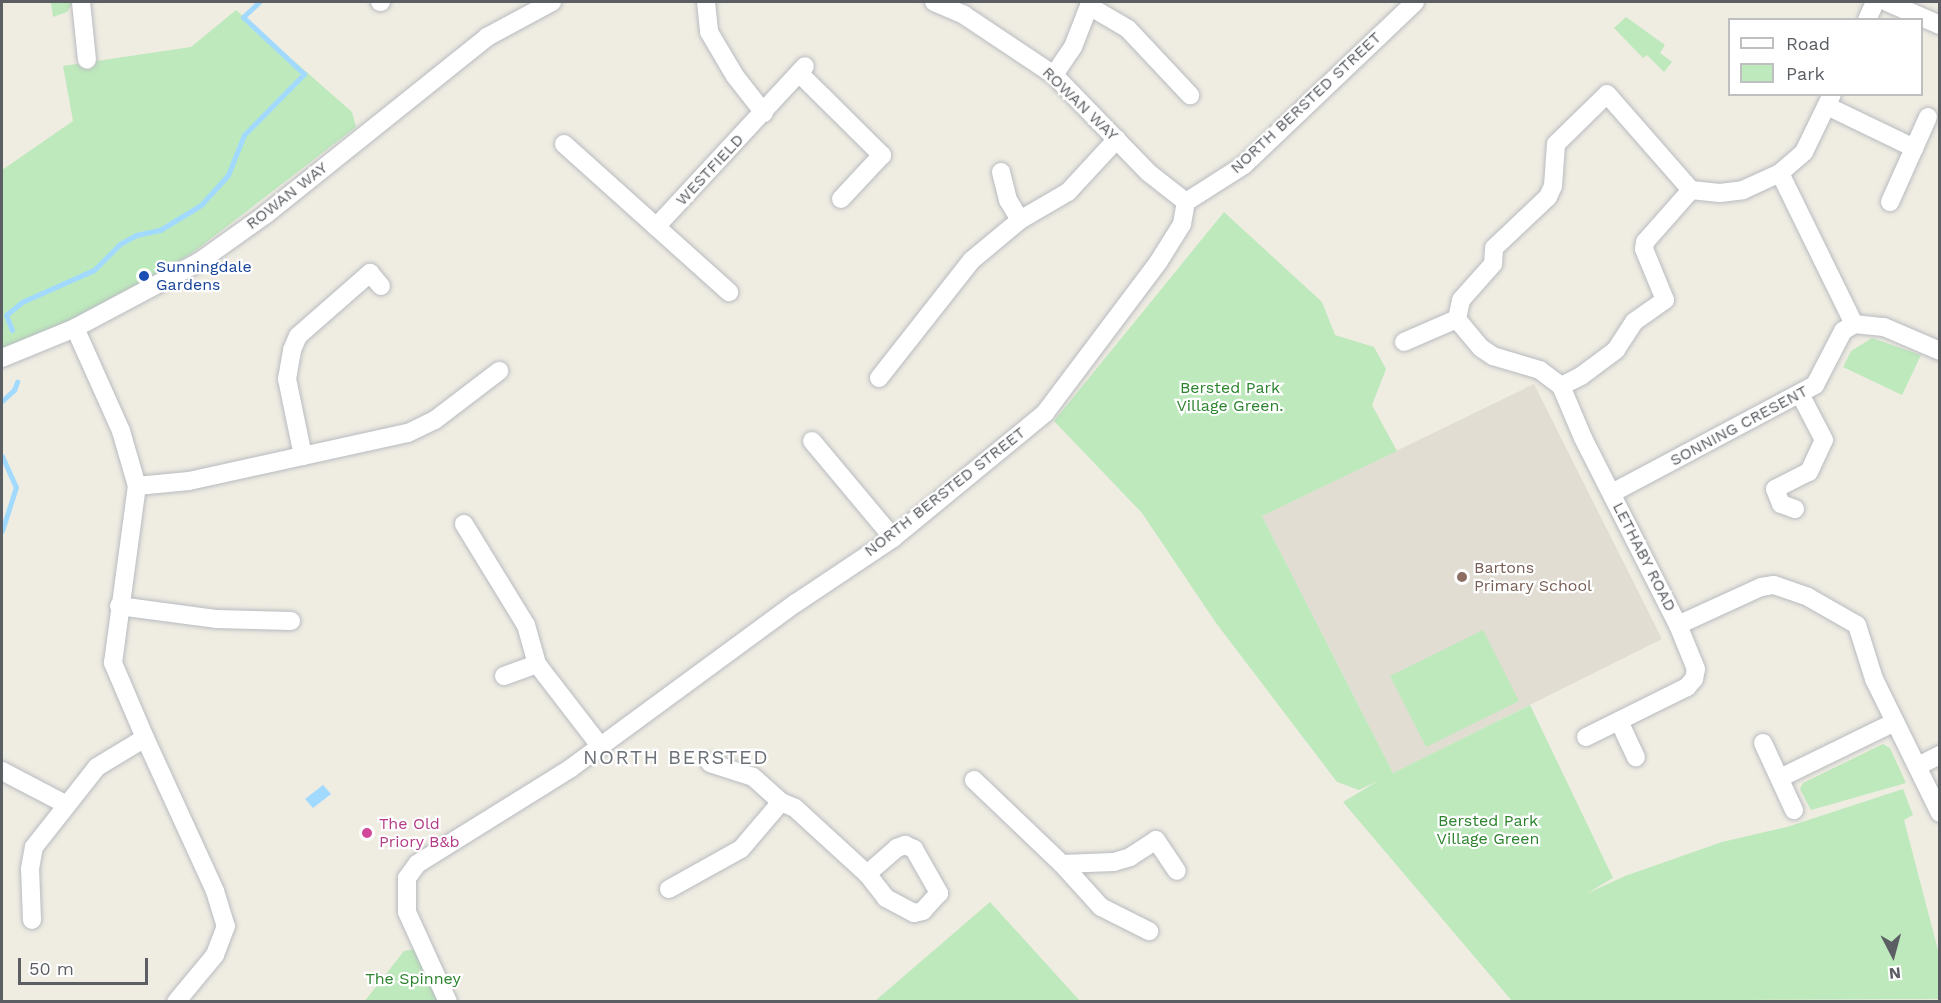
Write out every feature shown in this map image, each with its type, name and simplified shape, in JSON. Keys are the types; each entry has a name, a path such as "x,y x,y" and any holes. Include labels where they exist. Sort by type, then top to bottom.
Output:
{"street":[{"path":"81,2 87,60"},
{"name":"ROWAN WAY","path":"2,358 75,328 199,262 265,215 487,37 552,2"},
{"path":"706,2 709,32 735,76 764,113"},
{"name":"ROWAN WAY","path":"934,2 964,15 1054,75 1118,138 1149,173 1186,202"},
{"name":"NORTH BERSTED STREET","path":"448,1002 407,912 406,878 417,864 458,835 601,747 796,603 893,538 1045,413 1159,261 1182,224 1186,202 1244,165 1415,2"},
{"path":"1868,18 1875,2"},
{"path":"1887,2 1940,25"},
{"path":"1054,75 1073,47 1089,4 1128,29 1190,95"},
{"name":"WESTFIELD","path":"656,227 764,113 802,69 882,154 841,199"},
{"path":"1457,319 1461,300 1493,264 1494,248 1548,197 1553,186 1556,144 1607,94 1691,190 1720,193 1743,190 1780,173 1804,152 1829,100 1914,148"},
{"path":"1890,202 1928,117"},
{"path":"879,378 972,260 1020,220 1068,192 1118,138"},
{"path":"564,144 729,292"},
{"path":"1001,172 1008,200 1020,220"},
{"path":"1780,173 1854,324 1884,327 1940,351"},
{"path":"1457,319 1481,348 1493,356 1540,370 1561,386 1616,350 1634,322 1665,300 1644,249 1645,242 1691,190"},
{"path":"303,456 287,379 292,350 298,336 370,273 381,286"},
{"path":"1404,342 1457,319"},
{"name":"SONNING CRESENT","path":"1612,493 1800,394 1824,375 1839,338 1854,324"},
{"path":"75,328 121,431 137,486 113,663 191,837 226,926 215,956 176,1002"},
{"path":"137,486 189,481 408,434 435,420 499,371"},
{"name":"LETHABY ROAD","path":"1561,386 1678,625 1761,587 1774,585 1808,597 1857,625 1874,679 1940,813"},
{"path":"1794,509 1781,504 1775,489 1809,472 1824,440 1800,394"},
{"path":"812,441 893,538"},
{"path":"464,524 526,625 537,664 601,747"},
{"path":"119,606 217,619 291,621"},
{"path":"1586,737 1687,687 1694,680 1696,669 1678,625"},
{"path":"504,676 537,664"},
{"path":"1619,721 1636,757"},
{"path":"1780,778 1895,723"},
{"path":"32,920 30,869 34,847 65,804 97,767 145,738"},
{"path":"1763,743 1794,810"},
{"path":"1918,766 1940,755"},
{"path":"710,763 753,777 781,802 795,808 867,874"},
{"path":"2,771 65,804"},
{"path":"974,780 1062,864 1101,907 1149,931"},
{"path":"669,889 741,849 781,802"},
{"path":"1062,864 1114,862 1130,857 1156,840 1177,871"}],"shaded area":[{"name":"Bartons Primary School","path":"1534,384 1662,639 1393,773 1262,516"}],"green space":[{"path":"51,2 73,2 67,12 53,17"},
{"path":"236,10 352,112 356,127 191,254 73,319 2,349 2,170 73,121 63,66 191,47"},
{"path":"1626,17 1665,45 1660,53 1672,62 1664,72 1647,55 1643,58 1614,28"},
{"path":"1224,212 1322,302 1335,335 1374,347 1386,369 1372,405 1397,451 1262,516 1393,773 1530,705 1613,878 1586,894 1625,876 1722,842 1787,827 1903,789 1913,815 1904,820 1939,954 1939,999 1512,1001 1343,802 1378,781 1359,790 1337,782 1216,623 1142,513 1054,421"},
{"path":"1872,338 1921,355 1902,395 1843,367 1851,351"},
{"path":"1483,630 1519,701 1426,747 1390,676"},
{"path":"1883,744 1890,748 1906,783 1811,810 1800,789 1803,783"},
{"path":"990,902 1080,1001 875,1001"},
{"name":"The Spinney","path":"422,948 448,1002 364,1002 404,951"}],"water":[{"path":"323,785 331,794 313,808 305,799"}],"waterway":[{"path":"12,330 6,315 22,302 94,270 120,244 136,235 160,230 201,205 228,175 244,135 304,74 243,17 259,2"},
{"path":"2,401 14,390 17,382"},
{"path":"2,456 16,487 2,531"}],"place":[{"name":"Sunningdale Gardens","path":"144,276"},
{"name":"Bartons Primary School","path":"1462,577"},
{"name":"The Old Priory B&b","path":"367,833"}],"district":[{"name":"NORTH BERSTED","path":"676,757"}],"park label":[{"name":"Bersted Park Village Green.","path":"1230,397"},
{"name":"Bersted Park Village Green","path":"1488,830"}]}
